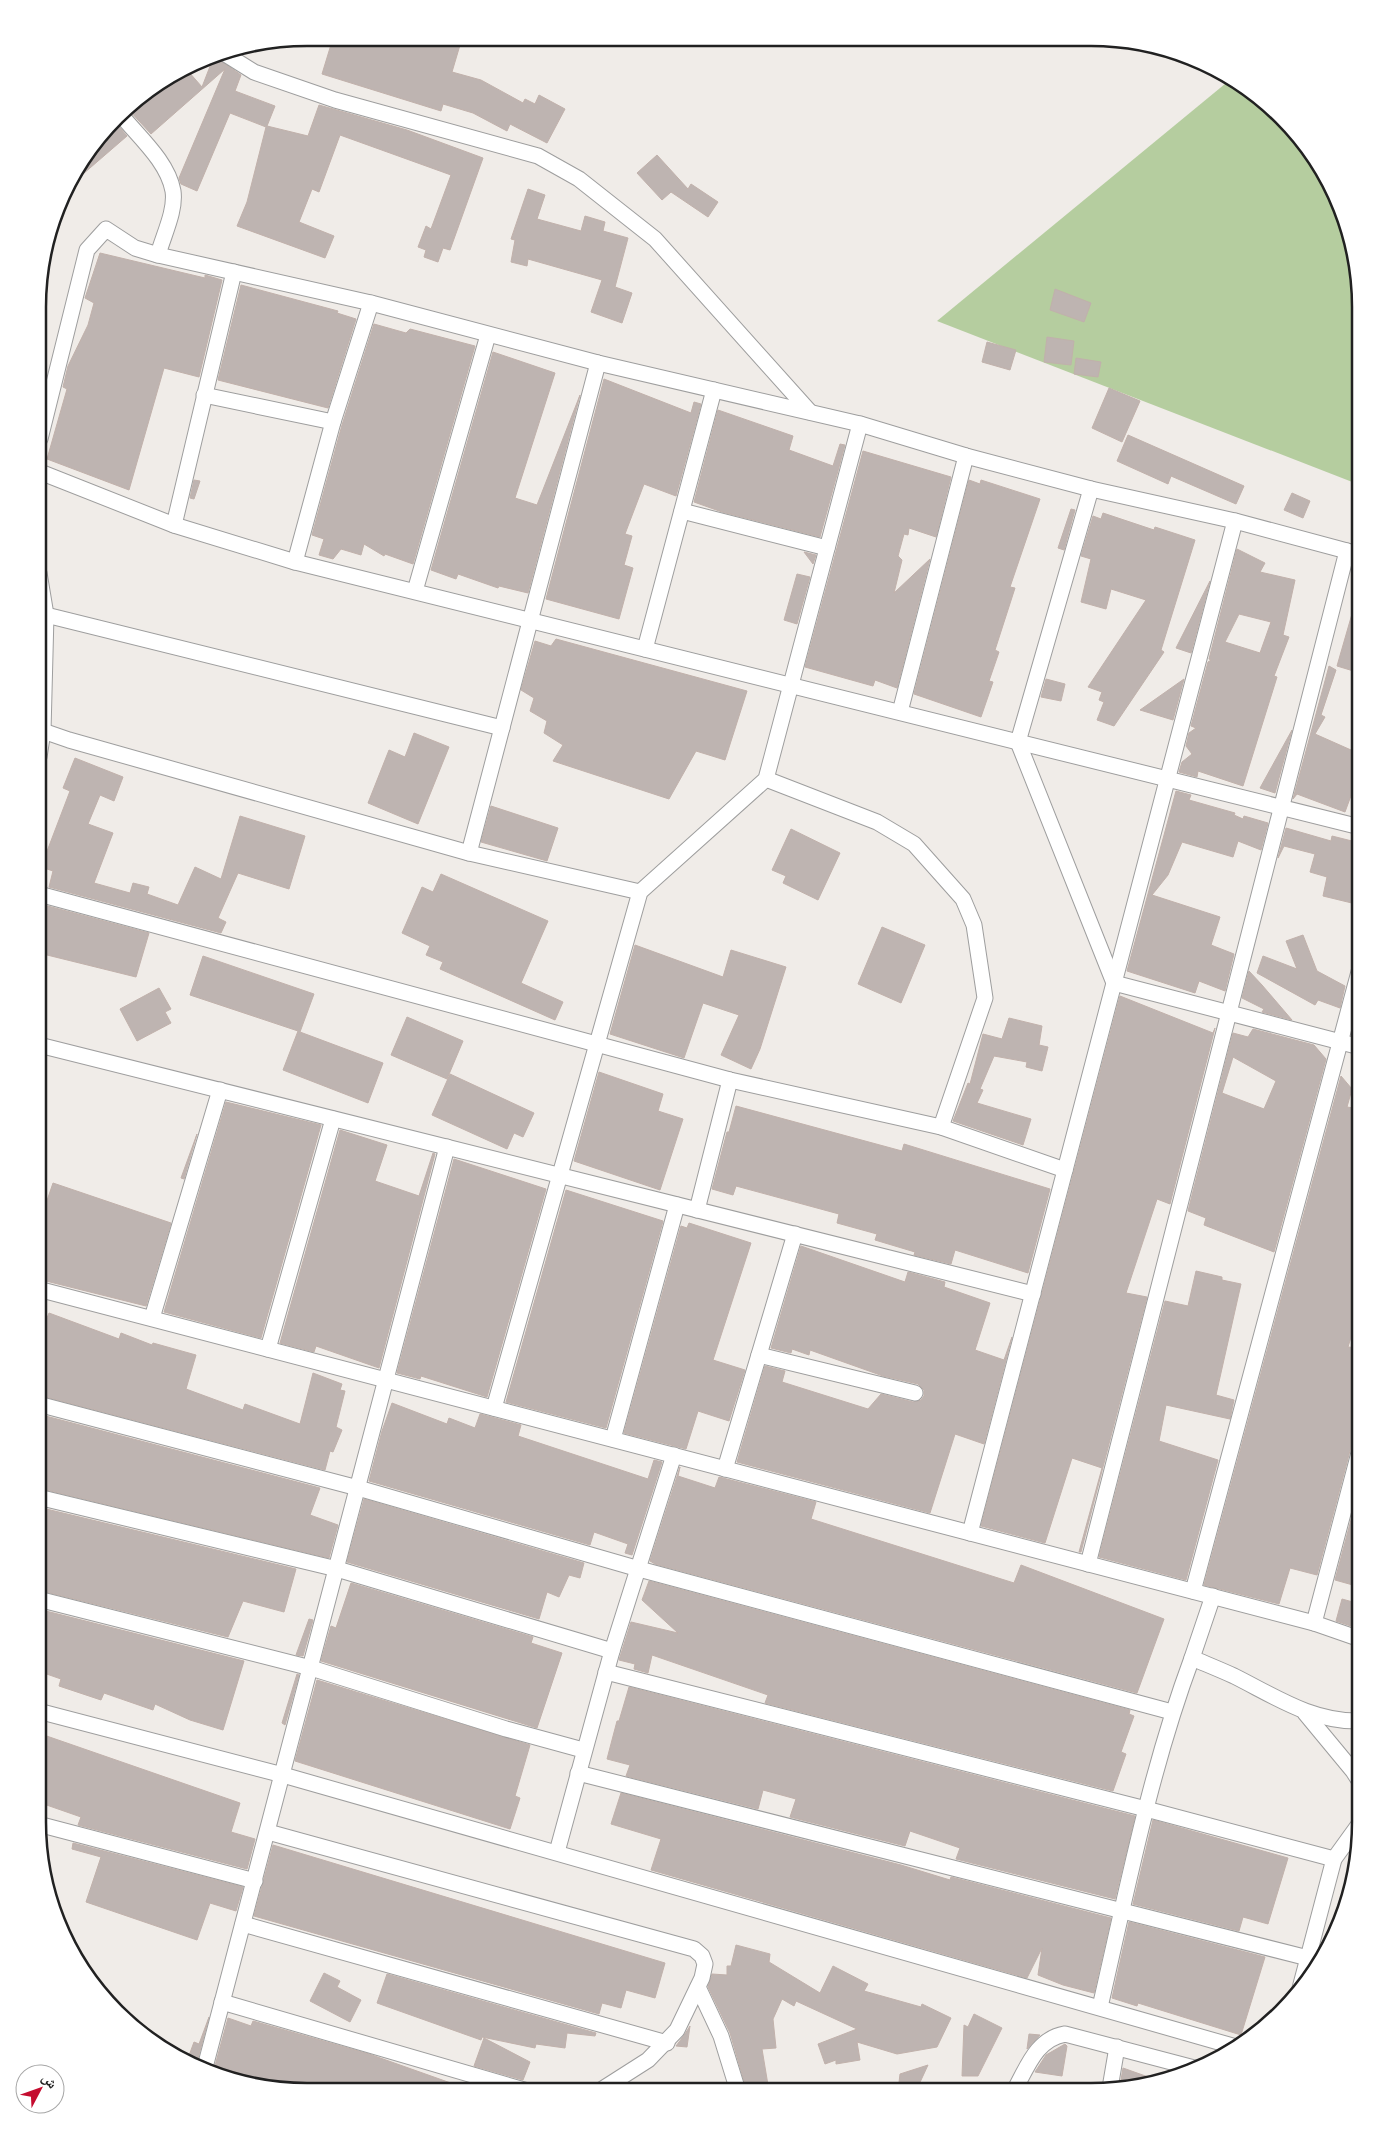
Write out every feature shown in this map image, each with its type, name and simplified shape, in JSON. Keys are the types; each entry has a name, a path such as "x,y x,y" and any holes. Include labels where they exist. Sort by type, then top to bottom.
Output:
{"street":[{"path":"231,58 254,72 335,100 538,156 580,179 655,239 810,412"},
{"path":"125,121 165,169 173,192 170,215 158,254"},
{"path":"46,414 87,250 106,229 135,248 371,303 598,363 860,424 966,456 1091,489 1235,521 1352,554"},
{"path":"174,525 234,272"},
{"path":"295,562 333,422 371,303"},
{"path":"415,592 488,335"},
{"path":"469,854 598,363"},
{"path":"645,649 714,390"},
{"path":"204,395 333,422"},
{"path":"494,1408 640,892 766,779 860,424"},
{"path":"900,712 966,456"},
{"path":"46,474 174,525 295,562 1352,825"},
{"path":"1091,489 1018,742 1114,983"},
{"path":"682,511 827,548"},
{"path":"970,1533 1235,521"},
{"path":"1088,1564 1281,807 1352,562"},
{"path":"46,615 502,728"},
{"path":"46,732 469,854 640,892"},
{"path":"766,779 877,822 906,839 914,844 964,899 974,925 985,998 941,1127"},
{"path":"46,896 730,1080 941,1127 1065,1170"},
{"path":"1114,983 1352,1045"},
{"path":"1192,1591 1352,998"},
{"path":"46,1047 1033,1294"},
{"path":"697,1210 730,1080"},
{"path":"152,1318 220,1090"},
{"path":"268,1349 333,1119"},
{"path":"206,2063 447,1147"},
{"path":"613,1439 677,1205"},
{"path":"725,1468 795,1234"},
{"path":"46,1291 1213,1596 1314,1623 1352,1636"},
{"path":"759,1355 915,1393"},
{"path":"46,1406 358,1488 639,1569 1172,1712"},
{"path":"556,1852 612,1651 674,1455"},
{"path":"1314,1623 1352,1480"},
{"path":"46,1499 337,1569 612,1651"},
{"path":"1100,2007 1146,1809 1172,1712 1213,1596"},
{"path":"46,1602 311,1668 506,1729 583,1750"},
{"path":"1192,1658 1234,1676 1305,1713 1343,1721 1352,1721"},
{"path":"606,1672 1146,1809 1334,1859"},
{"path":"46,1713 283,1775 1228,2044"},
{"path":"1305,1713 1352,1770"},
{"path":"578,1773 1308,1958"},
{"path":"46,1826 255,1881"},
{"path":"268,1832 694,1949 702,1956 705,1964 698,1987 677,2030 667,2043 648,2060 612,2083"},
{"path":"1304,1972 1334,1859 1351,1835"},
{"path":"243,1924 667,2043"},
{"path":"698,1987 721,2036 736,2083"},
{"path":"222,2002 500,2083"},
{"path":"1019,2083 1041,2044 1053,2036 1065,2034 1184,2065"},
{"path":"1111,2082 1117,2048"}],"green space":[{"path":"1225,84 1263,111 1298,148 1325,192 1338,223 1350,273 1352,307 1352,482 937,321"}],"building":[{"path":"331,46 460,46 452,72 481,80 523,103 525,99 535,104 539,95 565,109 547,143 510,124 507,131 473,113 443,104 441,111 322,74"},
{"path":"221,61 241,75 235,91 275,106 267,126 308,136 319,105 407,130 483,158 450,250 443,248 438,262 424,257 426,250 418,247 426,226 431,229 451,175 340,135 319,192 312,189 299,222 334,236 325,258 237,226 247,202 266,127 230,113 197,191 181,184 179,178 225,69 151,134 132,114 162,90 190,74 202,87 211,65"},
{"path":"119,127 127,136 83,174 100,148"},
{"path":"657,155 688,189 691,184 718,202 708,217 671,192 662,200 637,173"},
{"path":"528,189 545,195 537,219 581,231 585,216 605,222 603,231 628,238 615,287 632,293 622,323 591,312 602,280 528,259 527,266 511,262 515,240 511,239"},
{"path":"100,253 205,278 205,275 222,280 199,377 164,368 129,490 47,459 67,389 63,387 68,366 88,325 94,303 85,298"},
{"path":"241,285 338,311 337,313 356,319 328,408 218,380"},
{"path":"1055,289 1091,303 1084,322 1050,310"},
{"path":"374,324 406,333 410,329 475,346 413,564 385,554 384,556 364,544 361,555 341,549 333,559 319,555 324,539 312,535 342,425"},
{"path":"1047,337 1074,341 1071,365 1044,362"},
{"path":"987,342 1016,350 1010,370 982,362"},
{"path":"493,352 555,373 515,498 537,505 580,395 528,593 499,586 498,588 458,574 456,579 431,570"},
{"path":"1076,358 1101,362 1098,377 1074,374"},
{"path":"604,379 691,413 694,402 701,404 676,496 644,484 625,534 632,536 624,565 633,568 619,619 546,599"},
{"path":"1109,388 1140,401 1122,442 1092,428"},
{"path":"718,410 793,436 789,450 833,466 840,444 845,445 820,537 722,512 694,502"},
{"path":"1128,435 1244,486 1236,504 1171,476 1168,484 1117,461"},
{"path":"863,451 951,477 936,537 909,528 908,535 904,534 898,556 902,560 894,593 930,559 897,688 875,680 873,686 805,667"},
{"path":"194,480 200,481 194,499 190,498"},
{"path":"969,480 980,484 981,480 1040,499 1010,587 1015,588 995,650 999,652 989,681 993,682 981,717 914,694"},
{"path":"1292,493 1310,501 1303,518 1284,510"},
{"path":"1071,509 1075,510 1064,550 1058,548"},
{"path":"1103,513 1154,530 1155,527 1195,540 1161,650 1164,652 1114,726 1097,720 1104,702 1099,700 1102,692 1088,687 1146,600 1111,589 1106,609 1081,602 1091,559 1081,556 1093,516 1101,519"},
{"path":"1237,549 1265,563 1260,572 1295,580 1283,635 1289,637 1274,676 1277,677 1243,786 1198,771 1197,777 1179,772 1182,762 1192,754 1186,746 1189,733 1196,728 1191,726 1208,662 1211,660 1209,659","holes":["1239,614 1271,622 1260,653 1225,642"]},
{"path":"804,552 816,555 813,564"},
{"path":"797,574 810,577 797,624 784,620"},
{"path":"1210,581 1191,653 1176,648"},
{"path":"1352,614 1352,671 1337,666"},
{"path":"556,639 747,691 725,760 696,751 669,799 553,761 563,745 544,733 547,721 530,711 534,698 521,690 535,641 551,646"},
{"path":"1329,666 1336,670 1321,715 1325,717 1315,734 1352,750 1352,793 1345,812 1297,794 1293,799"},
{"path":"1046,679 1065,684 1061,701 1041,697"},
{"path":"1184,679 1173,720 1140,710"},
{"path":"1292,730 1275,793 1260,788"},
{"path":"414,733 449,747 418,824 368,803 389,750 405,757"},
{"path":"75,758 123,777 114,801 100,795 88,824 113,833 94,883 130,893 133,883 149,887 147,894 178,905 195,867 221,879 240,816 305,836 289,889 238,873 218,918 226,922 221,933 49,887 53,871 46,869 46,854 70,791 63,788"},
{"path":"1176,791 1191,795 1189,800 1235,813 1234,815 1243,819 1244,816 1268,823 1261,850 1238,841 1233,857 1182,842 1168,875 1152,895 1220,917 1211,945 1234,954 1225,991 1199,981 1195,993 1127,971"},
{"path":"491,806 558,828 547,861 481,842"},
{"path":"1286,828 1331,841 1332,836 1352,841 1352,903 1323,896 1327,877 1310,872 1315,854 1284,846 1278,858"},
{"path":"791,829 840,853 818,900 783,883 786,876 772,870"},
{"path":"441,874 548,921 521,983 563,1002 555,1020 440,969 443,962 426,955 430,946 402,933 422,887 433,892"},
{"path":"46,906 149,933 136,977 46,955"},
{"path":"882,927 925,945 901,1003 858,984"},
{"path":"1303,935 1317,971 1345,986 1340,1008 1318,1000 1315,1005 1257,973 1263,956 1297,969 1286,941"},
{"path":"635,945 723,977 731,950 786,967 760,1049 751,1069 721,1055 739,1015 703,1003 684,1058 610,1034"},
{"path":"203,956 314,994 300,1032 383,1063 368,1103 283,1070 298,1031 190,995"},
{"path":"1249,971 1292,1020 1262,1012 1264,1009 1242,998"},
{"path":"159,988 171,1009 165,1012 171,1023 137,1041 120,1009"},
{"path":"1120,996 1213,1033 1215,1028 1170,1204 1157,1199 1126,1293 1147,1297 1081,1552 1079,1552 1102,1468 1072,1458 1045,1543 981,1526"},
{"path":"407,1017 463,1041 447,1079 391,1055"},
{"path":"1009,1018 1042,1026 1039,1045 1048,1047 1042,1071 1026,1067 1027,1062 994,1056 980,1089 983,1090 977,1103 1031,1119 1023,1145 953,1121 968,1083 970,1084 983,1034 1002,1039"},
{"path":"1253,1029 1314,1045 1326,1059 1274,1252 1204,1225 1206,1218 1188,1211 1233,1033 1248,1037","holes":["1233,1057 1276,1081 1264,1109 1222,1093"]},
{"path":"599,1072 663,1094 658,1111 683,1119 660,1190 574,1161"},
{"path":"450,1074 534,1113 523,1137 514,1133 507,1149 432,1115"},
{"path":"1341,1076 1352,1089 1347,1107 1352,1108 1352,1334 1348,1347 1352,1347 1352,1445 1317,1575 1290,1568 1279,1604 1204,1585"},
{"path":"226,1102 321,1125 261,1338 164,1312"},
{"path":"736,1106 902,1151 904,1144 1050,1189 1028,1273 955,1250 951,1264 914,1255 915,1252 875,1240 877,1234 837,1223 839,1214 736,1186 733,1195 712,1189"},
{"path":"340,1130 387,1145 375,1181 419,1196 433,1153 435,1154 379,1368 316,1346 314,1352 280,1343"},
{"path":"197,1134 184,1179 181,1178"},
{"path":"454,1159 546,1189 487,1397 421,1376 420,1379 397,1373"},
{"path":"53,1183 171,1223 146,1306 46,1281 46,1204"},
{"path":"566,1190 663,1221 606,1428 506,1402"},
{"path":"689,1223 751,1243 713,1360 745,1370 729,1421 698,1411 686,1449 624,1433 681,1226 687,1228"},
{"path":"801,1246 905,1282 908,1272 945,1282 944,1287 990,1303 975,1350 1004,1360 1012,1337 984,1444 955,1434 930,1513 737,1462 765,1366 785,1371 782,1382 868,1409 881,1394 913,1402 921,1400 924,1396 924,1390 918,1384 883,1376 810,1350 809,1355 792,1349 791,1353 771,1348"},
{"path":"1196,1271 1241,1284 1216,1395 1234,1400 1230,1419 1166,1405 1159,1441 1218,1460 1186,1580 1099,1557 1165,1301 1188,1306"},
{"path":"49,1313 119,1339 121,1333 152,1345 153,1343 196,1355 186,1389 243,1410 245,1404 300,1424 313,1373 342,1384 340,1390 345,1391 336,1427 342,1430 333,1452 330,1451 325,1470 46,1397 46,1321"},
{"path":"392,1403 447,1424 449,1418 475,1428 480,1414 521,1425 518,1436 648,1479 654,1460 662,1462 632,1555 625,1553 628,1544 594,1532 590,1545 369,1481 382,1431"},
{"path":"46,1416 320,1488 310,1515 338,1525 329,1558 46,1490"},
{"path":"680,1467 678,1476 715,1488 719,1477 816,1502 811,1519 1014,1583 1021,1565 1164,1619 1137,1693 655,1564 650,1561"},
{"path":"364,1499 584,1563 580,1578 569,1575 559,1597 547,1592 539,1619 347,1562"},
{"path":"46,1509 296,1569 284,1612 243,1601 228,1637 46,1592"},
{"path":"1352,1516 1352,1585 1335,1580"},
{"path":"649,1581 1130,1710 1129,1714 1134,1716 1121,1752 1126,1754 1113,1791 765,1703 768,1695 652,1655 648,1673 634,1669 635,1664 619,1660 631,1622 678,1633 642,1600"},
{"path":"351,1583 533,1637 531,1643 562,1653 537,1728 321,1661 331,1626 336,1628"},
{"path":"1342,1599 1352,1602 1352,1626 1336,1621"},
{"path":"46,1611 244,1661 223,1730 190,1720 155,1704 153,1710 104,1693 101,1700 59,1686 61,1679 46,1674"},
{"path":"309,1619 313,1620 303,1656 296,1655"},
{"path":"297,1674 299,1675 285,1725 282,1723"},
{"path":"317,1680 530,1745 515,1796 520,1798 510,1829 295,1761"},
{"path":"629,1687 1135,1816 1115,1899 956,1859 960,1848 910,1831 905,1846 790,1817 796,1799 763,1790 758,1809 626,1776 630,1765 607,1759 617,1721 619,1721"},
{"path":"46,1736 240,1803 231,1832 255,1839 247,1869 78,1825 81,1817 46,1805"},
{"path":"621,1793 901,1865 950,1880 951,1877 1111,1918 1094,1993 1063,1985 1038,1975 1042,1948 1027,1978 651,1870 661,1839 611,1824"},
{"path":"1153,1820 1288,1858 1268,1924 1243,1917 1239,1931 1133,1904"},
{"path":"73,1843 243,1887 236,1911 210,1903 197,1940 86,1902 101,1857 72,1849"},
{"path":"273,1845 665,1963 655,1998 626,1990 621,2008 602,2003 599,2014 254,1916"},
{"path":"1129,1922 1265,1957 1241,2035 1138,2003 1137,2006 1112,1998"},
{"path":"736,1945 770,1954 769,1962 820,1993 833,1966 868,1984 864,1991 921,2007 922,2004 951,2018 937,2047 897,2054 857,2042 860,2060 836,2064 836,2060 825,2064 818,2044 857,2029 796,2001 794,2006 782,1999 773,2019 776,2048 762,2049 768,2083 745,2083 730,2033 708,1987 712,1974 727,1975 727,1966 731,1966"},
{"path":"324,1973 340,1981 337,1987 361,2000 350,2022 310,2001"},
{"path":"387,1974 596,2033 595,2036 567,2033 565,2048 536,2044 535,2048 482,2037 481,2040 377,2003"},
{"path":"974,2014 1002,2028 978,2076 962,2076 964,2025 968,2027"},
{"path":"209,2017 198,2059 189,2055 194,2042 199,2044"},
{"path":"228,2018 251,2026 253,2021 369,2054 451,2083 307,2083 273,2081 215,2066"},
{"path":"690,2026 687,2047 676,2046 685,2034"},
{"path":"1029,2034 1040,2035 1027,2049"},
{"path":"484,2038 530,2062 523,2080 474,2066"},
{"path":"1065,2044 1067,2046 1062,2076 1035,2072 1046,2055"},
{"path":"928,2065 920,2083 899,2083 900,2074"},
{"path":"1123,2068 1147,2077 1125,2081 1121,2081"}]}
